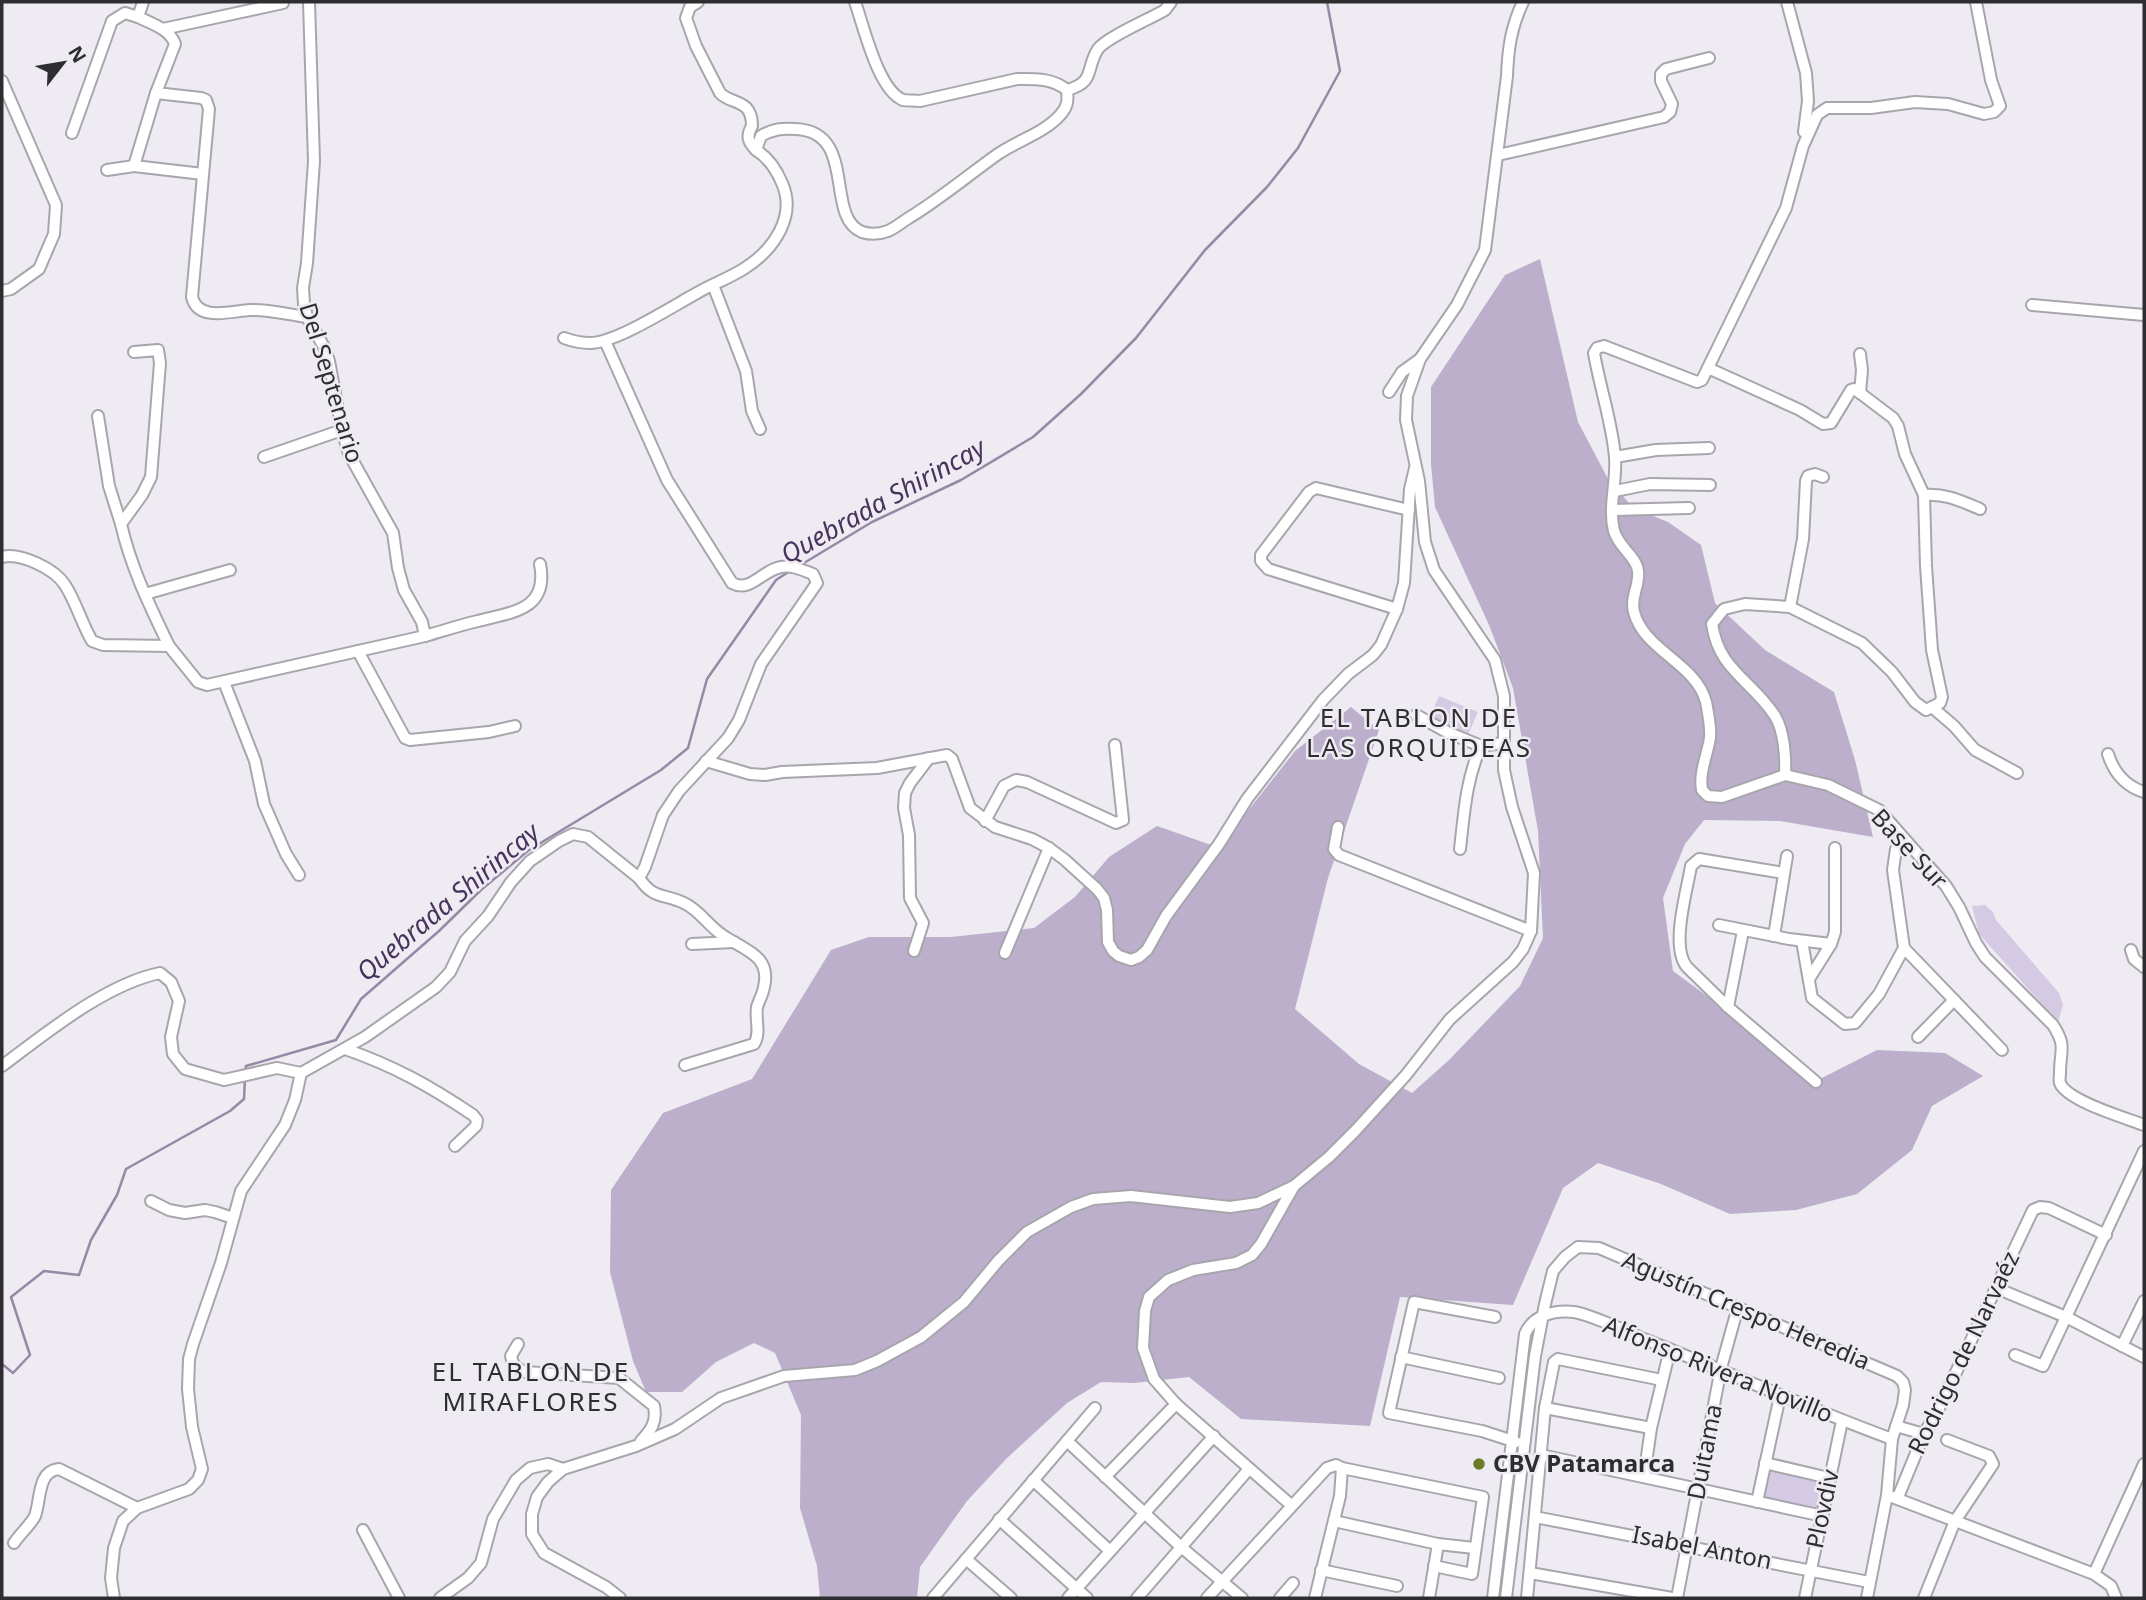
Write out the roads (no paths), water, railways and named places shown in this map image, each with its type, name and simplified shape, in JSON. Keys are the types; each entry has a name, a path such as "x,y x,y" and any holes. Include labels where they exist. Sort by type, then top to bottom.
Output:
{"street":[{"path":"138,17 143,2"},
{"name":"Del Septenario","path":"309,2 314,161 303,288 307,317 324,346 329,361 349,454 393,533 404,590 422,622 425,636"},
{"path":"564,338 591,343 605,341 656,317 746,268 773,245 785,222 787,193 778,172 765,155 755,150 748,139 752,120 742,104 724,98 720,93 696,46 686,18 690,7 698,2"},
{"path":"755,150 761,136 774,129 811,131 820,135 831,152 840,176 844,209 850,222 860,232 873,234 888,231 925,208 997,155 1046,127 1061,115 1069,103 1067,90 1056,81 1017,79 920,101 904,100 889,89 881,75 855,2"},
{"path":"1067,90 1079,86 1088,78 1094,57 1106,41 1165,10 1171,2"},
{"path":"620,1598 606,1587 544,1553 532,1534 532,1514 537,1497 548,1482 563,1469 636,1446 675,1429 721,1398 784,1376 855,1370 904,1347 921,1337 964,1302 998,1261 1027,1233 1071,1207 1093,1199 1131,1196 1230,1207 1258,1203 1294,1186 1356,1130 1406,1075 1450,1019 1513,962 1523,949 1531,931 1534,873 1512,807 1504,770 1504,696 1495,660 1434,570 1425,542 1416,465 1406,420 1407,396 1420,359 1457,305 1485,250 1507,76 1508,47 1514,20 1523,2"},
{"path":"1787,2 1806,73 1808,101 1803,146"},
{"path":"1708,369 1823,424 1831,423 1854,389 1893,418 1909,464 1924,495 1931,638 1942,697 1940,703 1926,710 1915,702 1892,673 1862,643 1790,607 1745,604 1724,609 1712,624 1719,652 1776,718 1781,734 1785,775 1722,797 1709,796 1702,790 1700,778 1711,735 1705,699 1695,681 1642,632 1637,621 1632,595 1639,569 1634,559 1619,544 1614,529 1612,510 1615,457 1594,353 1597,348 1604,346 1697,382 1702,380 1786,208 1803,146 1817,115 1827,108 1871,108 1915,102 1948,104 1984,114 1994,112 2000,106 1991,80 1976,2"},
{"path":"163,29 283,3"},
{"path":"72,134 112,21 125,13 163,29 173,36 176,44 156,93 134,166"},
{"path":"1498,155 1664,117 1670,112 1672,104 1661,81 1661,74 1666,69 1709,58"},
{"path":"2,81 56,205 54,234 39,269 11,289 2,291"},
{"path":"156,93 206,100 209,109 192,297 197,309 221,314 252,310 307,317"},
{"path":"2,106 15,111"},
{"path":"107,170 134,166 203,174"},
{"path":"713,285 746,371 752,411 760,429"},
{"path":"2032,304 2144,315"},
{"path":"605,341 667,480 732,583 740,587 749,585 771,569 795,567 813,574 817,583 761,664 739,720 728,738 679,791 663,815 639,878"},
{"path":"121,524 151,477 160,363 158,350 134,352"},
{"path":"1860,354 1860,393"},
{"path":"1389,392 1402,372 1420,359"},
{"path":"98,415 107,476 126,550 169,646 198,682 208,685 224,682 517,612 534,600 540,589 540,564"},
{"path":"264,457 342,430"},
{"path":"1615,457 1656,450 1709,448"},
{"path":"706,761 750,774 765,775 877,768 947,755 970,808 995,827 1032,839 1049,848 1097,889 1104,898 1108,942 1113,951 1131,960 1139,957 1147,950 1166,916 1219,844 1247,799 1315,711 1348,674 1373,655 1381,645 1397,609 1404,583 1411,477 1416,465"},
{"path":"1790,607 1804,539 1806,481 1808,476 1815,474 1823,477"},
{"path":"1615,491 1650,484 1710,485"},
{"path":"1397,609 1268,569 1261,561 1261,555 1309,492 1316,488 1409,510"},
{"path":"1924,495 1954,497 1980,509"},
{"path":"1612,510 1689,508"},
{"path":"2,557 9,555 34,562 65,584 92,641 103,645 169,646"},
{"path":"145,594 230,570"},
{"path":"358,651 405,738 410,740 462,735 515,726"},
{"path":"224,682 255,761 264,804 286,854 299,875"},
{"path":"1933,708 1954,726 1975,750 2017,773"},
{"path":"1416,715 1481,746 1503,743"},
{"path":"985,821 1004,786 1016,780 1027,782 1120,823 1123,820 1115,745"},
{"path":"1460,849 1466,796 1481,746"},
{"path":"2108,754 2125,784 2144,792"},
{"path":"914,951 923,923 910,898 905,793 929,758"},
{"name":"Base Sur","path":"1785,775 1828,785 1880,810 1945,886 1959,906 1985,957 2053,1025 2061,1037 2061,1084 2070,1094 2144,1125"},
{"path":"1338,827 1334,849 1339,856 1531,931"},
{"path":"2,1066 77,1012 138,977 160,973 171,982 179,1001 171,1037 173,1054 185,1069 224,1080 264,1071 287,1069 301,1073 345,1049 436,987 450,972 465,941 488,916 511,882 530,861 559,841 573,835 588,837 639,878 654,895 687,904 722,935 756,955 764,968 765,984 757,1008 757,1038 754,1044 685,1065"},
{"path":"1802,941 1812,998 1845,1024 1851,1025 1879,994 1903,948 1892,870 1896,849 1906,842"},
{"path":"1005,953 1049,848"},
{"path":"1809,979 1831,944 1835,932 1835,848"},
{"path":"1774,936 1787,856"},
{"path":"1784,873 1699,859 1691,866 1678,950 1681,960 1728,1007 1816,1082"},
{"path":"1719,925 1831,944"},
{"path":"1728,1007 1742,931"},
{"path":"691,944 734,942"},
{"path":"1903,948 2002,1050"},
{"path":"2131,950 2134,959 2144,967"},
{"path":"1917,1037 1954,1000"},
{"path":"345,1049 414,1077 473,1115 477,1120 476,1126 455,1146"},
{"path":"114,1598 111,1578 114,1548 123,1521 137,1508 189,1489 198,1480 202,1469 192,1427 188,1389 189,1359 241,1191 285,1125 295,1100 301,1073"},
{"path":"2015,1355 2043,1366 2144,1151"},
{"path":"1291,1505 1176,1404 1154,1379 1143,1348 1145,1311 1149,1297 1168,1280 1193,1270 1236,1263 1252,1255 1294,1186"},
{"path":"151,1201 169,1210 185,1213 215,1212 233,1219"},
{"name":"Rodrigo de Narvaéz","path":"1893,1496 2034,1210 2040,1207 2049,1209 2106,1235"},
{"name":"Agustín Crespo Heredia","path":"1543,1315 1553,1272 1565,1257 1577,1247 1599,1248 1897,1376 1903,1382 1905,1390 1896,1426"},
{"path":"1996,1288 2066,1317 2144,1357"},
{"path":"2122,1346 2144,1301"},
{"path":"1495,1317 1414,1302 1389,1413 1482,1431 1512,1440 1524,1447"},
{"name":"Duitama","path":"1675,1598 1721,1368 1738,1307"},
{"name":"Alfonso Rivera Novillo","path":"1543,1315 1576,1312 1721,1368 1780,1396 1892,1439"},
{"path":"1493,1598 1525,1334 1529,1324 1543,1315"},
{"path":"1506,1598 1535,1356 1543,1315"},
{"path":"518,1344 511,1356 512,1363 525,1372 619,1378 644,1397 653,1406 656,1418 653,1428 636,1446"},
{"path":"1644,1477 1651,1428 1670,1349"},
{"path":"1401,1357 1499,1378"},
{"path":"1527,1598 1551,1366 1558,1359 1662,1380"},
{"path":"1757,1502 1780,1396"},
{"path":"1105,1477 1176,1404"},
{"path":"933,1598 1095,1408"},
{"path":"1545,1408 1651,1428"},
{"name":"Plovdiv","path":"1805,1598 1842,1421"},
{"path":"1867,1598 1893,1496 1892,1439 1896,1426 1924,1434"},
{"path":"1072,1594 1214,1436"},
{"path":"1924,1598 1955,1521 1993,1464 1989,1456 1947,1440"},
{"path":"1067,1441 1181,1548 1242,1598"},
{"path":"1541,1455 1823,1516"},
{"path":"1765,1463 1829,1478"},
{"path":"440,1598 468,1577 481,1563 493,1519 516,1480 530,1468 548,1464 563,1469"},
{"path":"2094,1574 2144,1464"},
{"path":"1207,1598 1291,1505 1327,1468 1336,1465 1483,1497 1472,1574 1434,1566"},
{"path":"1315,1598 1340,1496 1342,1468"},
{"path":"14,1543 22,1529 33,1521 44,1481 54,1469 60,1469 137,1508"},
{"path":"1137,1598 1250,1469"},
{"path":"1033,1480 1110,1551"},
{"path":"1893,1496 2094,1574 2110,1586 2116,1598"},
{"name":"Isabel Anton","path":"1535,1517 1869,1582"},
{"path":"999,1519 1072,1594 1087,1598"},
{"path":"1334,1521 1438,1544 1474,1549"},
{"path":"363,1530 399,1598"},
{"path":"1429,1598 1438,1544"},
{"path":"966,1559 1011,1598"},
{"path":"1321,1570 1396,1586"},
{"path":"1530,1573 1617,1594 1675,1598"},
{"path":"1280,1598 1293,1583"}],"waterway":[{"name":"Quebrada Shirincay","path":"799,566 872,522 961,480 1033,437 1081,394 1136,338 1205,250 1267,187 1298,148 1340,71 1327,2"},
{"name":"Quebrada Shirincay","path":"245,1072 246,1066 336,1040 361,999 529,850 661,770 688,748 707,679 776,580 790,571"},
{"name":"Quebrada Shirincay","path":"2,1364 13,1373 30,1355 11,1297 44,1271 79,1275 91,1240 117,1195 126,1169 230,1111 244,1099 245,1078"}],"place":[{"name":"CBV Patamarca","path":"1479,1464"}],"district":[{"name":"EL TABLON DE LAS ORQUIDEAS","path":"1419,733"},
{"name":"EL TABLON DE MIRAFLORES","path":"531,1387"}]}
